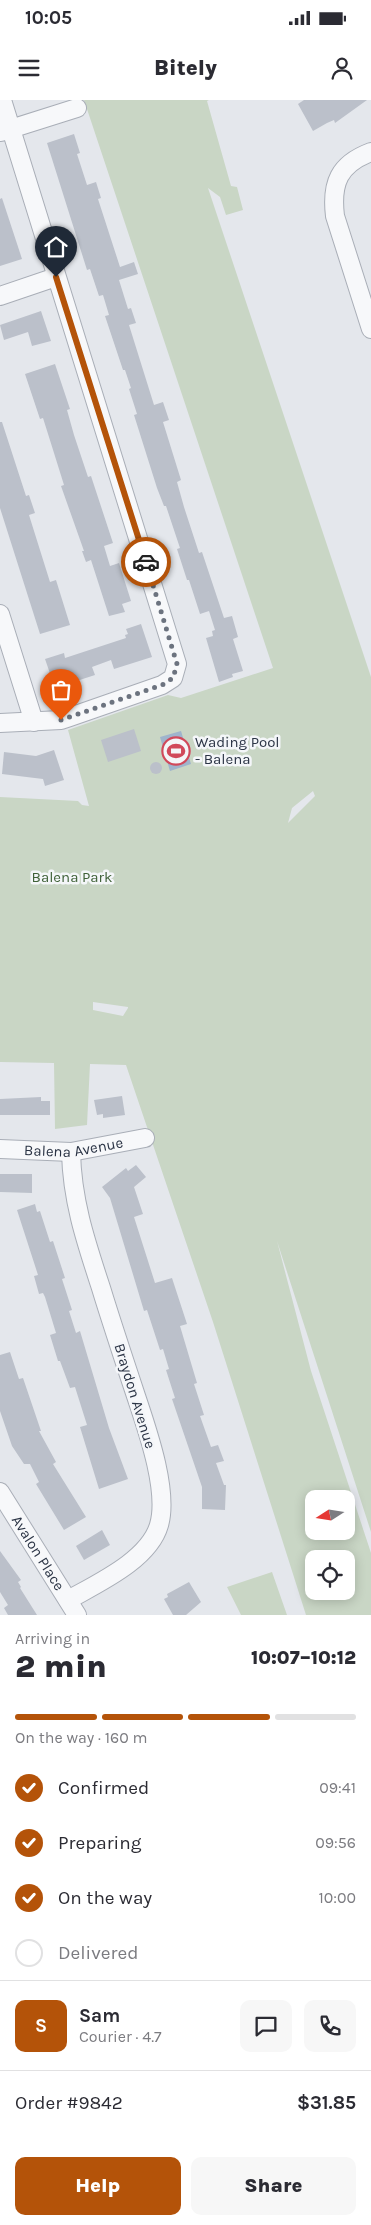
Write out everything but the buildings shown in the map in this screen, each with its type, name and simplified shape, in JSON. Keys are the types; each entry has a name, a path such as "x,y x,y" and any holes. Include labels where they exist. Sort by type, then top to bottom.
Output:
{"street":[{"path":"0,723 61,720 162,685 173,678 177,664 56,277 5,131 2,100"},
{"path":"5,131 77,108"},
{"path":"371,152 349,163 341,173 334,189 333,202 335,216 371,329"},
{"path":"0,296 56,277"},
{"path":"0,614 34,722"},
{"name":"Balena Avenue","path":"0,1149 71,1152 145,1138"},
{"name":"Braydon Avenue","path":"68,1600 104,1580 147,1548 159,1524 160,1507 160,1486 147,1430 80,1223 72,1181 71,1152"},
{"name":"Avalon Place","path":"0,1492 77,1615"}],"green space":[{"name":"Balena Park","path":"84,100 209,100 207,101 231,186 237,187 243,210 226,215 220,197 208,188 371,677 371,1532 277,1241 311,1371 350,1490 305,1490 305,1540 355,1540 355,1504 371,1553 371,1615 306,1615 213,1322 126,1065 90,1064 87,1125 55,1129 54,1063 0,1062 0,797 78,801 82,805 89,806 68,730 168,695 181,698 273,668","holes":["313,791 315,796 288,823 292,808","93,1002 128,1007 128,1008 123,1016 93,1010"]},
{"path":"272,1572 287,1615 241,1615 227,1587"}],"water":[{"name":"Wading Pool - Balena","path":"181,731 191,764 170,771 160,737"}],"way so far":[{"path":"61,720 162,685 173,678 177,664 146,562"}],"place":[{"name":"Wading Pool - Balena","path":"176,751"}],"route":[{"path":"56,277 146,562"}]}
